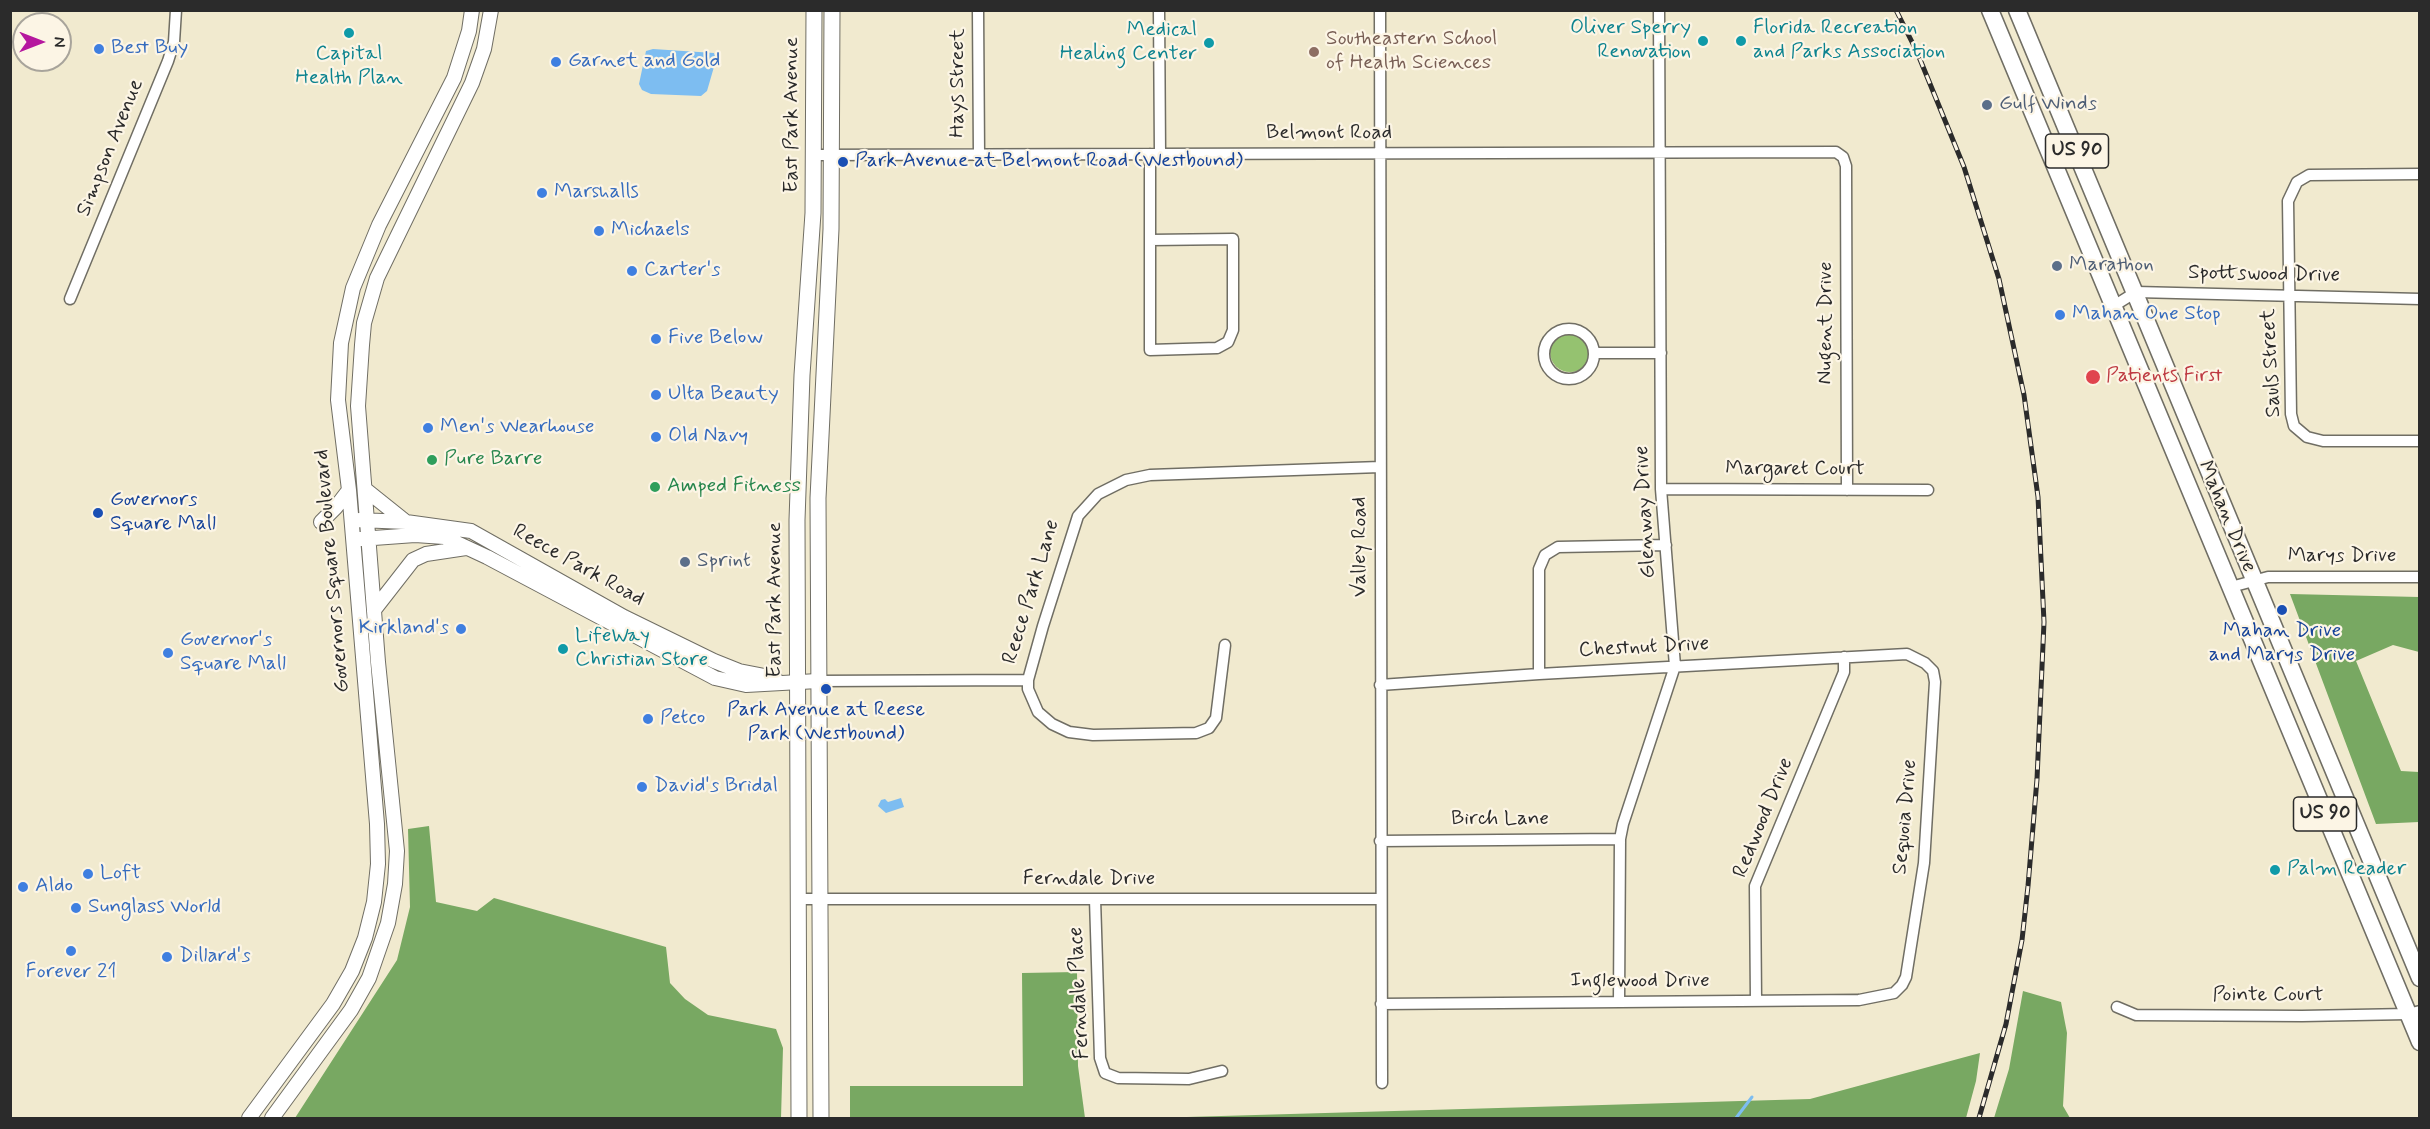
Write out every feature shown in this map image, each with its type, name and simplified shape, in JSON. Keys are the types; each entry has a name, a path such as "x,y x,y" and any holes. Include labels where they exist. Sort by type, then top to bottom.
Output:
{"main road":[{"name":"East Park Avenue","path":"799,1119 798,464 813,213 814,10"},
{"name":"East Park Avenue","path":"820,1119 818,498 831,229 832,10"},
{"name":"Mahan Drive","path":"1990,10 2346,866 2414,1012 2420,1042"},
{"name":"Mahan Drive","path":"2017,10 2420,978"},
{"path":"2042,133 2067,127"},
{"path":"2346,866 2369,857"}],"street":[{"name":"Simpson Avenue","path":"70,298 168,61 174,42 176,10"},
{"name":"Governors Square Boulevard","path":"249,1119 333,1004 352,971 365,938 374,902 378,864 377,824 349,490 338,400 341,343 353,288 394,196 454,78 472,10"},
{"name":"Governors Square Boulevard","path":"272,1119 351,1010 369,978 388,923 395,884 395,823 368,538 359,379 364,323 377,278 472,83 484,48 491,10"},
{"name":"Hays Street","path":"978,10 979,155"},
{"path":"1150,240 1233,239 1233,330 1228,342 1217,348 1150,350 1150,240 1159,10"},
{"name":"Valley Road","path":"1380,10 1382,1083"},
{"name":"Glenway Drive","path":"1619,1002 1620,839 1675,666 1661,489 1659,10"},
{"path":"465,43 484,48"},
{"name":"Belmont Road","path":"814,155 1836,152 1843,157"},
{"name":"Nugent Drive","path":"1843,157 1846,178 1847,490"},
{"name":"Sauls Street","path":"2420,174 2315,174 2297,182 2288,201 2291,414 2294,426 2302,434 2323,441 2420,441"},
{"path":"402,181 416,198"},
{"path":"394,196 416,198"},
{"path":"2112,307 2136,292"},
{"name":"Spottswood Drive","path":"2136,292 2420,299"},
{"path":"1567,329 1585,335 1591,342 1594,352 1591,366 1586,373 1570,379 1560,378 1552,373 1544,357 1546,343 1551,336 1567,329"},
{"path":"1594,352 1661,353"},
{"path":"339,378 359,379"},
{"name":"Reece Park Lane","path":"818,681 1028,680 1078,516 1091,500 1110,487 1150,475 1380,467"},
{"name":"Margaret Court","path":"1661,489 1928,490"},
{"path":"321,522 349,490"},
{"path":"366,490 406,522"},
{"path":"351,520 367,520"},
{"name":"Reece Park Road","path":"367,520 406,522 471,531 624,617 724,666 739,672 798,682"},
{"name":"Reece Park Road","path":"368,538 430,535 444,537 470,548 715,678 746,685 818,681"},
{"path":"352,539 368,538"},
{"path":"1539,674 1539,569 1545,555 1558,547 1666,545"},
{"path":"374,610 413,561 441,550 470,548"},
{"name":"Marys Drive","path":"2231,587 2268,577 2420,577"},
{"path":"1028,680 1033,704 1038,712 1052,724 1069,732 1093,735 1196,733 1209,729 1216,718 1225,645"},
{"name":"Chestnut Drive","path":"1380,685 1911,654"},
{"name":"Sequoia Drive","path":"1897,991 1906,977 1924,863 1935,682 1933,671 1911,654"},
{"name":"Redwood Drive","path":"1756,1001 1755,886 1844,672 1844,657"},
{"path":"377,824 395,823"},
{"name":"Birch Lane","path":"1380,841 1620,839"},
{"name":"Ferndale Drive","path":"798,899 1381,899"},
{"name":"Ferndale Place","path":"1095,899 1100,1058 1105,1073 1118,1078 1189,1079 1222,1071"},
{"name":"Inglewood Drive","path":"1381,1004 1859,1000 1885,996 1897,991"},
{"name":"Pointe Court","path":"2117,1008 2136,1015 2414,1012"}],"green space":[{"path":"1570,332 1584,338 1590,352 1584,366 1570,372 1556,366 1550,352 1556,338"},
{"path":"2290,594 2419,597 2419,652 2393,645 2356,661 2401,771 2419,772 2419,822 2376,824"},
{"path":"429,826 436,902 477,911 494,898 666,947 670,983 685,999 708,1015 776,1029 783,1048 781,1118 295,1118 397,960 410,907 408,829"},
{"path":"1077,972 1078,1066 1085,1118 850,1118 850,1086 1023,1086 1022,973"},
{"path":"2023,991 2061,1002 2067,1033 2063,1106 2070,1118 1994,1118 2009,1069"},
{"path":"1980,1053 1976,1081 1966,1118 1152,1118 1810,1099"}],"water":[{"path":"653,49 714,53 716,60 707,91 701,96 651,94 642,90 639,84 646,51"},
{"path":"901,798 904,807 886,813 878,806 881,800 885,799 888,802"}],"waterway":[{"path":"1736,1118 1752,1097"}],"railway":[{"path":"1896,10 1917,52 1964,167 1999,279 2024,395 2038,497 2044,622 2037,779 2028,886 2022,940 2006,1024 1979,1118"}],"place":[{"name":"Capital Health Plan","path":"349,33"},
{"name":"Oliver Sperry Renovation","path":"1703,41"},
{"name":"Florida Recreation and Parks Association","path":"1741,41"},
{"name":"Medical Healing Center","path":"1209,43"},
{"name":"Best Buy","path":"99,49"},
{"name":"Southeastern School of Health Sciences","path":"1314,52"},
{"name":"Garnet and Gold","path":"556,62"},
{"name":"Gulf Winds","path":"1987,105"},
{"name":"Park Avenue at Belmont Road (Westbound)","path":"843,162"},
{"name":"Marshalls","path":"542,193"},
{"name":"Michaels","path":"599,231"},
{"name":"Marathon","path":"2057,266"},
{"name":"Carter's","path":"632,271"},
{"name":"Mahan One Stop","path":"2060,315"},
{"name":"Five Below","path":"656,339"},
{"name":"Patients First","path":"2093,377"},
{"name":"Ulta Beauty","path":"656,395"},
{"name":"Men's Wearhouse","path":"428,428"},
{"name":"Old Navy","path":"656,437"},
{"name":"Pure Barre","path":"432,460"},
{"name":"Amped Fitness","path":"655,487"},
{"name":"Governors Square Mall","path":"98,513"},
{"name":"Sprint","path":"685,562"},
{"name":"Mahan Drive and Marys Drive","path":"2282,610"},
{"name":"Kirkland's","path":"461,629"},
{"name":"LifeWay Christian Store","path":"563,649"},
{"name":"Governor's Square Mall","path":"168,653"},
{"name":"Park Avenue at Reese Park (Westbound)","path":"826,689"},
{"name":"Petco","path":"648,719"},
{"name":"David's Bridal","path":"642,787"},
{"name":"Palm Reader","path":"2275,870"},
{"name":"Loft","path":"88,874"},
{"name":"Aldo","path":"23,887"},
{"name":"Sunglass World","path":"76,908"},
{"name":"Forever 21","path":"71,951"},
{"name":"Dillard's","path":"167,957"}]}
